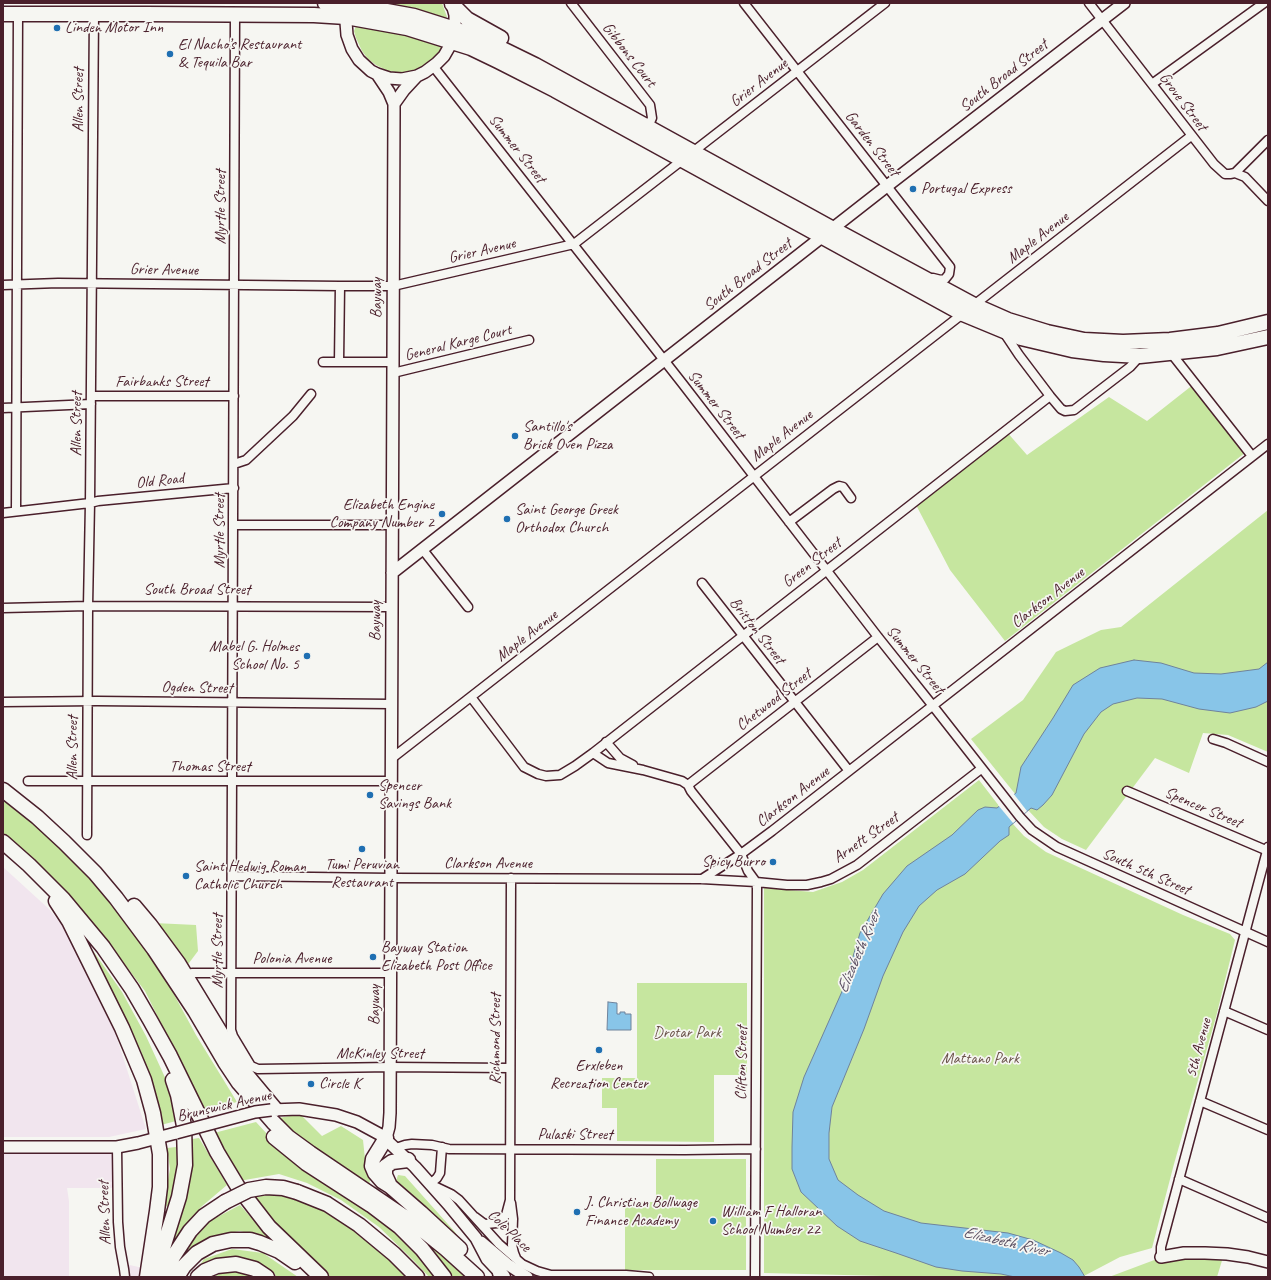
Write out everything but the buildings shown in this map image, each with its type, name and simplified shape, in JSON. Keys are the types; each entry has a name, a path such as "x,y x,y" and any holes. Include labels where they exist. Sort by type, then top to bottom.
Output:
{"highway":[{"path":"325,3 348,8 407,28 486,41 535,65 693,152 963,314 1021,338 1072,350 1140,356 1216,348 1268,337"},
{"path":"452,3 469,21 522,48 535,65"},
{"path":"3,14 300,15 348,8"},
{"path":"454,35 477,51 525,74 682,161 828,233 914,273 974,305 1008,320 1040,330 1084,340 1123,342 1170,340 1218,334 1268,322"},
{"path":"1254,326 1268,317"},
{"path":"3,790 88,857 117,887 150,925 186,975 245,1073 273,1110"},
{"path":"46,824 116,898 146,937 195,1011 232,1073 248,1095 276,1126 310,1154 415,1224 477,1277"},
{"path":"3,842 37,873 71,908 103,947 150,1020 170,1056 217,1152 238,1187 269,1227 321,1277"},
{"path":"37,873 69,921 122,1028 146,1086 155,1119 160,1165 160,1187 147,1277"},
{"path":"169,972 220,1069 260,1123 298,1158 333,1182 371,1205 400,1227 422,1249 444,1277"},
{"path":"150,1020 172,1076 178,1096 184,1126 186,1151 184,1174 179,1197 154,1277"},
{"path":"391,1143 374,1156 372,1166 377,1176 460,1249 486,1277"},
{"path":"390,1186 385,1175 385,1167 392,1162 408,1160"},
{"path":"164,1277 173,1257 190,1231 204,1216 225,1202 249,1190 266,1187 283,1188 327,1204 360,1225 394,1254 416,1277"},
{"path":"177,1277 190,1259 205,1248 222,1241 240,1240 250,1240 270,1246 288,1256 313,1277"},
{"path":"198,1277 217,1266 236,1264 255,1269 267,1277"}],"main road":[{"path":"394,104 417,76 434,66 444,56 454,35 455,15 452,3"},
{"name":"South Broad Street","path":"392,573 887,186 1124,3"},
{"path":"348,8 347,34 354,53 363,64 377,74 395,79 417,76"},
{"name":"Bayway","path":"377,74 389,92 394,104 391,1067 389,1127 391,1143"},
{"name":"Brunswick Avenue","path":"3,1147 117,1146 134,1144 255,1112 273,1110 299,1108 336,1115 366,1126 391,1143 430,1184 476,1238 507,1264 527,1277"},
{"name":"Brunswick Avenue","path":"476,1238 487,1259 502,1276"},
{"path":"1161,1257 1195,1252 1220,1253 1248,1257 1268,1262"}],"street":[{"name":"Gibbons Court","path":"571,3 650,106 652,118 648,127"},
{"name":"Garden Street","path":"744,3 950,267 949,274 944,280 914,273"},
{"name":"Grier Avenue","path":"3,285 92,283 234,286 394,286 574,244 885,3"},
{"name":"Grove Street","path":"1089,3 1221,171 1225,174 1235,173 1245,177 1268,201"},
{"path":"1152,84 1264,3"},
{"path":"16,511 18,14"},
{"name":"Allen Street","path":"87,835 94,14"},
{"name":"Myrtle Street","path":"235,15 232,782 233,876 231,1030 233,1036 252,1066"},
{"name":"Summer Street","path":"434,66 574,244 878,637 1020,817"},
{"name":"Maple Avenue","path":"391,759 1192,136"},
{"path":"1235,173 1268,140"},
{"path":"339,362 340,286"},
{"path":"1002,330 1050,396 1061,409 1065,411 1074,410 1130,367 1140,356"},
{"name":"General Karge Court","path":"323,362 339,362 393,368 529,340"},
{"path":"1171,353 1252,456"},
{"path":"234,464 246,460 293,416 311,394"},
{"name":"Fairbanks Street","path":"3,408 91,400 234,396"},
{"name":"Green Street","path":"472,697 524,767 546,776 560,775 593,753 742,635 1050,396"},
{"name":"Clarkson Avenue","path":"233,876 702,879 741,854 1268,444"},
{"path":"789,522 839,486 843,487 852,498"},
{"name":"Old Road","path":"3,513 90,504 98,501 234,488"},
{"path":"234,525 392,525"},
{"path":"423,550 468,607"},
{"name":"Britton Street","path":"702,583 848,771"},
{"name":"South Broad Street","path":"3,608 88,606 392,607"},
{"name":"Chetwood Street","path":"688,785 878,637"},
{"name":"Ogden Street","path":"3,702 88,701 392,704"},
{"path":"1213,739 1226,743 1268,762"},
{"path":"606,742 620,758 643,770"},
{"path":"593,753 608,763 643,770 682,781 688,785"},
{"name":"Arnett Street","path":"702,879 807,885 821,882 844,873 857,866 981,769"},
{"name":"Thomas Street","path":"28,781 391,781"},
{"name":"Clifton Street","path":"688,785 691,791 741,854 748,871 756,882 758,888 755,1277"},
{"name":"Spencer Street","path":"1127,791 1268,850"},
{"name":"South 5th Street","path":"1020,817 1039,836 1057,847 1268,942"},
{"name":"5th Avenue","path":"1161,1257 1161,1247 1268,850"},
{"name":"Richmond Street","path":"511,878 510,1200 514,1219 513,1249 518,1261"},
{"name":"Polonia Avenue","path":"192,973 391,973"},
{"path":"1224,1011 1268,1030"},
{"name":"McKinley Street","path":"252,1066 258,1069 391,1067 510,1068"},
{"path":"1200,1101 1268,1130"},
{"name":"Pulaski Street","path":"391,1143 405,1145 432,1145 449,1149 756,1149"},
{"name":"Allen Street","path":"117,1146 119,1229 124,1277"},
{"path":"430,1184 437,1178 440,1172 442,1147"},
{"path":"1179,1179 1268,1218"},
{"name":"Cole Place","path":"430,1184 455,1197 499,1244 518,1261 537,1271 551,1275 626,1275 650,1277"},
{"name":"Richmond Street","path":"475,1217 486,1224 497,1223 506,1215 510,1200"}],"shaded area":[{"path":"3,867 49,909 64,928 114,1029 146,1129 109,1137 3,1137"},
{"path":"3,1153 113,1153 112,1188 67,1188 69,1201 69,1277 3,1277"},
{"path":"125,1264 143,1268 143,1277 125,1277"}],"green space":[{"path":"384,3 442,3 447,17 446,18"},
{"path":"356,26 397,32 443,46 437,56 422,67 410,72 388,71 368,59 362,51 354,31"},
{"path":"1194,384 1246,452 1005,641 950,570 915,503 1006,431 1027,455 1109,397 1147,421"},
{"path":"1268,510 1268,752 1228,735 1203,733 1189,773 1155,758 1086,850 1062,839 1044,827 1028,810 971,739 1023,700 1056,652 1101,630 1121,627"},
{"name":"Mattano Park","path":"979,780 1024,836 1046,852 1183,915 1230,934 1235,940 1216,1017 1174,1164 1152,1248 1120,1257 1082,1277 888,1277 764,1273 764,888 813,892 842,882 863,870"},
{"path":"3,797 35,820 84,869 135,930 164,976 196,1035 237,1102 204,1110 145,991 103,936 64,889 3,834"},
{"path":"154,923 196,925 198,951 186,967"},
{"path":"89,945 122,992 146,1036 168,1084 176,1121 161,1125 141,1051 129,1031"},
{"name":"Drotar Park","path":"637,983 747,983 747,1075 714,1075 714,1142 617,1141 617,1108 602,1108 602,1078 637,1078"},
{"path":"300,1114 322,1136 341,1126 363,1140 365,1159 372,1172 369,1185 328,1159 293,1133 279,1118"},
{"path":"256,1122 280,1148 384,1223 385,1222 424,1259 436,1277 429,1277 379,1227 341,1200 307,1183 279,1174 239,1181 214,1133"},
{"path":"199,1138 227,1185 201,1207 171,1244 188,1185 192,1139"},
{"path":"176,1147 179,1174 170,1203 162,1211 170,1169 167,1148"},
{"path":"656,1159 746,1159 746,1270 625,1270 625,1202 656,1202"},
{"path":"398,1175 405,1176 455,1232 463,1244 396,1181"},
{"path":"286,1193 329,1212 389,1255 407,1277 328,1277 269,1221 254,1197"},
{"path":"240,1205 270,1239 240,1231 209,1237 179,1256 210,1221"},
{"path":"436,1245 471,1277 452,1277 432,1248"},
{"path":"232,1249 263,1253 298,1277 277,1277 273,1272 249,1259 231,1258 197,1269 204,1259"},
{"path":"1224,1254 1217,1277 1109,1277 1157,1259"},
{"path":"221,1272 242,1272 251,1277 214,1277"}],"water":[{"name":"Elizabeth River","path":"1134,660 1161,663 1194,673 1221,674 1259,669 1268,662 1268,701 1256,707 1230,713 1199,709 1162,699 1137,698 1113,704 1101,712 1084,734 1052,795 1043,805 1037,810 1031,808 1009,827 1009,835 1000,841 965,874 937,890 919,906 903,932 883,976 864,1029 832,1107 829,1133 829,1159 838,1180 858,1195 884,1211 921,1223 1008,1233 1033,1240 1073,1260 1085,1277 1015,1277 1001,1274 936,1267 860,1241 837,1226 801,1192 792,1169 792,1147 793,1112 804,1077 844,987 860,933 883,894 907,866 952,835 978,810 985,807 997,808 1016,793 1021,767 1073,685 1100,668"},
{"path":"608,1002 617,1003 617,1014 620,1014 620,1012 625,1012 625,1014 631,1014 631,1030 607,1030"}],"pier":[{"path":"1013,793 1027,811 1013,823 998,805"}],"place":[{"name":"Linden Motor Inn","path":"57,28"},
{"name":"El Nacho’s Restaurant & Tequila Bar","path":"170,54"},
{"name":"Portugal Express","path":"913,189"},
{"name":"Santillo's Brick Oven Pizza","path":"515,436"},
{"name":"Elizabeth Engine Company Number 2","path":"442,514"},
{"name":"Saint George Greek Orthodox Church","path":"507,519"},
{"name":"Mabel G. Holmes School No. 5","path":"307,656"},
{"name":"Spencer Savings Bank","path":"370,795"},
{"name":"Tumi Peruvian Restaurant","path":"362,849"},
{"name":"Spicy Burro","path":"773,862"},
{"name":"Saint Hedwig Roman Catholic Church","path":"186,876"},
{"name":"Bayway Station Elizabeth Post Office","path":"373,957"},
{"name":"Erxleben Recreation Center","path":"599,1050"},
{"name":"Circle K","path":"311,1084"},
{"name":"J. Christian Bollwage Finance Academy","path":"577,1212"},
{"name":"William F Halloran School Number 22","path":"713,1221"}]}
